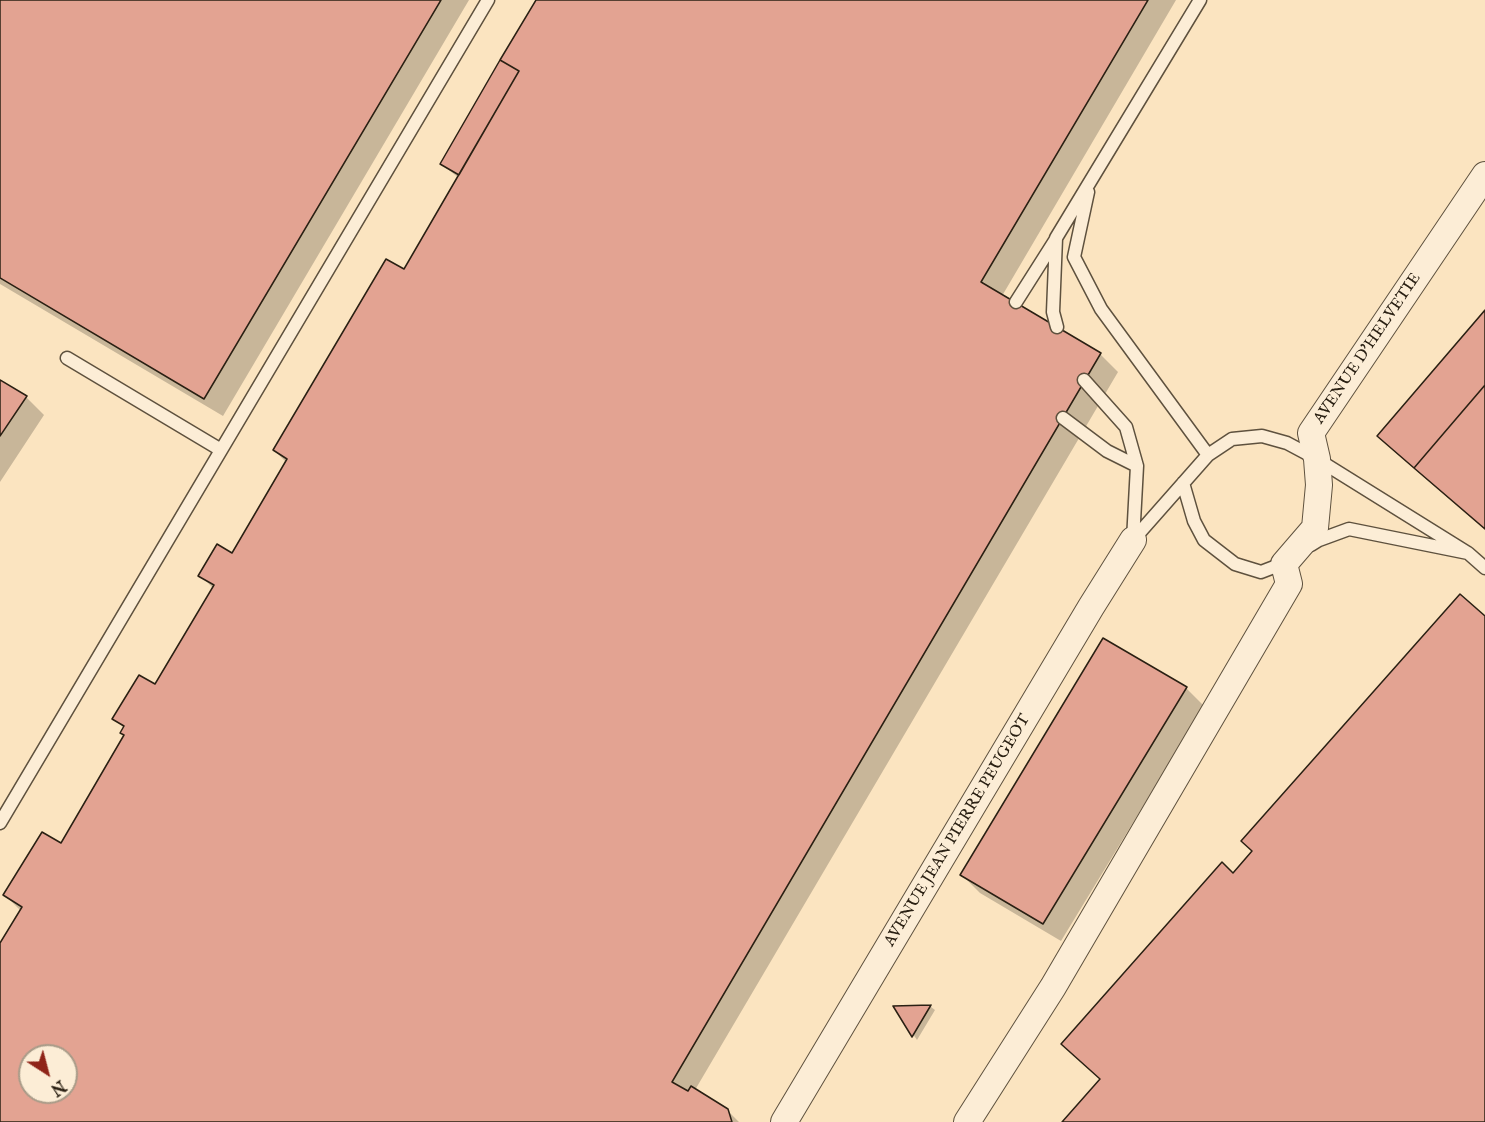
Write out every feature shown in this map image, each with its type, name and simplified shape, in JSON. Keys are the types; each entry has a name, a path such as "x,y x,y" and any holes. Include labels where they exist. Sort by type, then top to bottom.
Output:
{"street":[{"name":"AVENUE D'HELVETIE","path":"1284,564 1315,528 1319,485 1317,459 1311,433 1485,175"},
{"name":"AVENUE JEAN PIERRE PEUGEOT","path":"784,1122 1133,540"},
{"path":"967,1122 1053,987 1289,584 1284,564"}],"lane":[{"path":"0,823 488,0"},
{"path":"1016,302 1200,0"},
{"path":"1090,182 1074,256 1101,309 1208,455"},
{"path":"1056,238 1053,312 1057,327"},
{"path":"67,358 221,450"},
{"path":"1084,380 1126,427 1137,466 1133,540"},
{"path":"1063,418 1107,451 1137,466"},
{"path":"1133,540 1208,455 1232,439 1262,436 1287,442 1317,459 1468,553 1485,568"},
{"path":"1183,483 1194,521 1204,540 1235,564 1262,572 1284,564 1319,540 1349,529 1468,553"}],"building":[{"path":"0,0 441,0 204,399 0,278"},
{"path":"536,0 1148,0 981,282 1101,353 672,1082 688,1091 691,1086 728,1109 732,1122 0,1122 0,943 22,907 3,895 42,832 61,843 124,735 120,733 124,726 112,719 139,675 155,684 214,585 198,576 217,544 232,553 287,459 273,450 386,259 404,269 519,71 500,60"},
{"path":"500,60 519,71 459,175 440,164"},
{"path":"1485,310 1485,385 1414,468 1377,436"},
{"path":"0,380 27,396 0,436"},
{"path":"1485,385 1485,529 1414,468"},
{"path":"1460,594 1485,616 1485,1122 1062,1122 1100,1079 1061,1044 1222,862 1233,873 1252,851 1241,841"},
{"path":"1103,638 1187,687 1043,924 960,875"},
{"path":"931,1005 912,1037 893,1006"}]}
